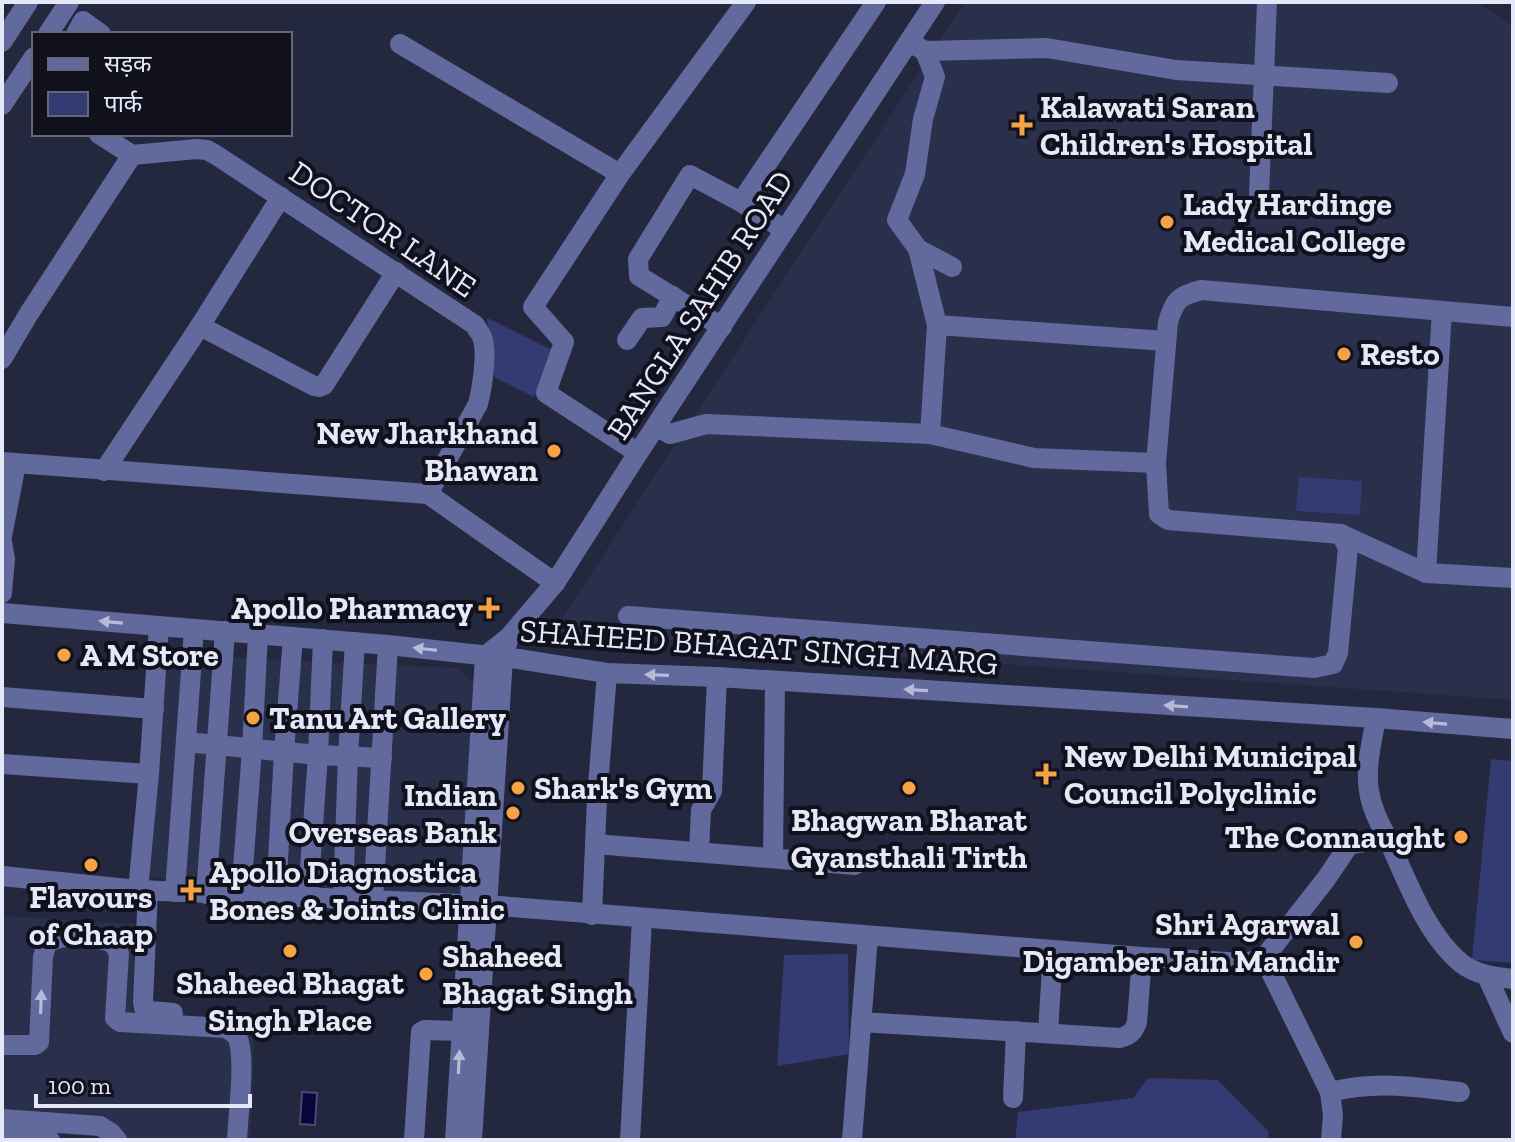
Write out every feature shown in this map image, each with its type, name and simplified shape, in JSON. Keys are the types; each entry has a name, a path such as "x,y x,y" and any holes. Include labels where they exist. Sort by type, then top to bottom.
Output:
{"street":[{"path":"2,42 28,2"},
{"path":"49,32 69,2"},
{"path":"638,453 546,393 564,342 533,307 620,174 746,2"},
{"path":"741,202 876,2"},
{"name":"BANGLA SAHIB ROAD","path":"494,657 555,583 785,230 917,46 935,2"},
{"path":"1259,194 1267,2"},
{"path":"77,32 83,21 98,32"},
{"path":"400,44 620,174"},
{"path":"917,46 1047,48 1176,70 1388,83"},
{"path":"917,46 935,77 923,119 915,174 897,220 918,249 937,325 930,434"},
{"path":"2,105 26,87 32,64"},
{"path":"2,359 132,155 102,136"},
{"name":"DOCTOR LANE","path":"132,155 201,142 207,150 475,325 482,335 484,346 482,389 478,404 428,494"},
{"path":"722,327 639,276 638,259 690,175 785,230"},
{"path":"104,471 281,197"},
{"path":"918,249 952,267"},
{"path":"200,326 319,387 324,385 396,272"},
{"path":"1513,317 1201,290 1183,295 1173,305 1168,322 1156,463 1159,514 1168,520 1341,534 1426,573 1513,578"},
{"path":"627,340 642,318 662,317 673,296"},
{"path":"1426,573 1442,311"},
{"path":"937,325 1166,341"},
{"path":"656,426 670,434 706,424 930,434 1034,458 1156,463"},
{"path":"2,536 9,463 428,494 555,583"},
{"path":"628,616 1314,668 1333,664 1338,653 1348,548 1341,534"},
{"path":"2,542 5,559 2,593"},
{"name":"SHAHEED BHAGAT SINGH MARG","path":"2,613 388,645 518,659 607,673 717,677 1513,729"},
{"path":"159,626 143,890 144,1008 225,1017"},
{"path":"175,892 194,629"},
{"path":"206,894 225,631"},
{"path":"241,895 258,634"},
{"path":"276,897 293,637"},
{"path":"308,897 323,639"},
{"path":"343,899 355,642"},
{"path":"373,901 388,645"},
{"path":"472,1140 478,905 494,657"},
{"path":"592,915 607,673"},
{"path":"699,852 701,810 712,791 717,677"},
{"path":"773,858 775,682"},
{"path":"2,697 154,709"},
{"path":"1376,718 1369,791 1376,817 1416,899 1442,944 1463,965 1487,976 1513,979"},
{"path":"186,742 382,758"},
{"path":"2,764 149,774"},
{"path":"2,876 206,894 478,905 1245,963 1264,958 1349,845 1374,840 1389,842"},
{"path":"595,844 855,865"},
{"path":"455,1140 461,1031 478,905"},
{"path":"630,1140 642,919"},
{"path":"852,1140 868,936"},
{"path":"2,1045 35,1045 39,1042 43,957 47,943 66,937 92,937 112,942 119,953 117,1021 226,1028 236,1034 241,1068 237,1140"},
{"path":"1048,1033 1053,950"},
{"path":"861,1022 1120,1038 1135,1030 1142,957"},
{"path":"1264,958 1330,1092 1333,1115 1331,1140"},
{"path":"1487,976 1513,1033"},
{"path":"414,1140 421,1032 461,1031"},
{"path":"1013,1098 1016,1031"},
{"path":"1330,1092 1368,1085 1460,1092"},
{"path":"482,1140 485,1087"},
{"path":"2,1119 100,1126 117,1140"},
{"path":"2,1134 50,1140"}],"shaded area":[{"name":"Lady Hardinge Medical College","path":"965,2 1476,2 1513,26 1513,700 553,632"},
{"path":"162,654 456,668 477,684 465,896 144,877"},
{"path":"2,916 135,924 132,1016 255,1025 250,1140 102,1140 103,1126 2,1121"},
{"path":"302,1092 317,1093 315,1125 300,1124"}],"green space":[{"path":"487,318 556,352 534,397 494,377"},
{"path":"1299,477 1362,481 1360,515 1296,511"},
{"path":"1491,759 1513,761 1513,963 1472,960"},
{"path":"848,954 849,1054 777,1066 784,955"},
{"path":"1148,1078 1218,1080 1268,1131 1269,1140 1015,1140 1018,1112 1133,1098"}],"place":[{"name":"Kalawati Saran Children's Hospital","path":"1022,125"},
{"name":"Lady Hardinge Medical College","path":"1167,222"},
{"name":"Resto","path":"1344,354"},
{"name":"New Jharkhand Bhawan","path":"554,451"},
{"name":"Apollo Pharmacy","path":"489,608"},
{"name":"A M Store","path":"64,655"},
{"name":"Tanu Art Gallery","path":"253,718"},
{"name":"New Delhi Municipal Council Polyclinic","path":"1046,774"},
{"name":"Shark's Gym","path":"518,788"},
{"name":"Bhagwan Bharat Gyansthali Tirth","path":"909,788"},
{"name":"Indian Overseas Bank","path":"513,813"},
{"name":"The Connaught","path":"1461,837"},
{"name":"Flavours of Chaap","path":"91,865"},
{"name":"Apollo Diagnostica Bones & Joints Clinic","path":"191,890"},
{"name":"Shri Agarwal Digamber Jain Mandir","path":"1356,942"},
{"name":"Shaheed Bhagat Singh Place","path":"290,951"},
{"name":"Shaheed Bhagat Singh","path":"426,974"}]}
